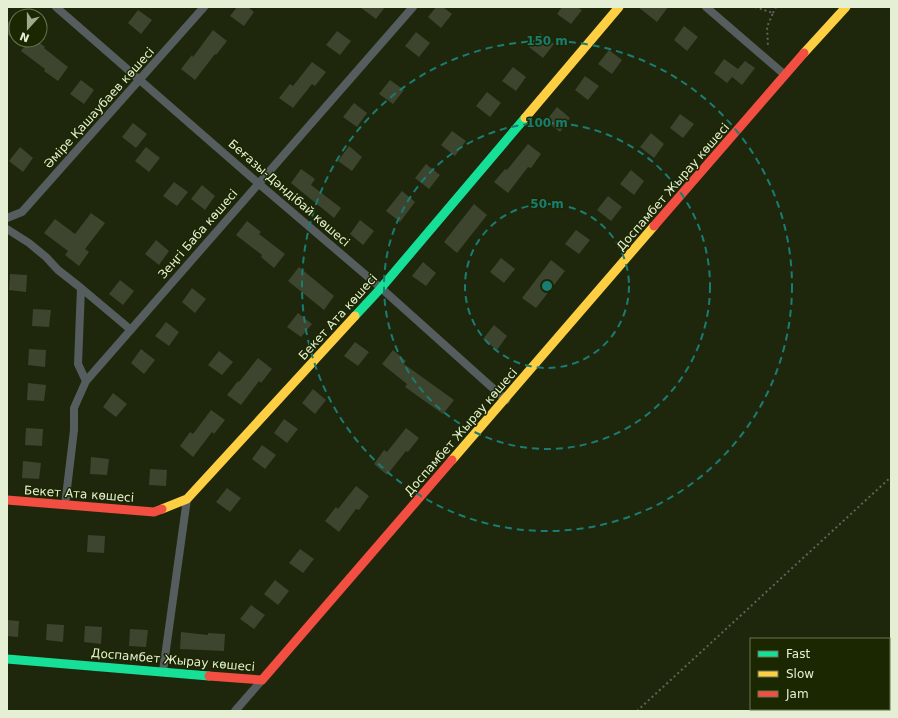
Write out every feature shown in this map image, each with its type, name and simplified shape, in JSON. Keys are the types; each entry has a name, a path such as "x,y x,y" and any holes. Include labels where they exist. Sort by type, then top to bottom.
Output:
{"street":[{"name":"Беғазы-Дәндібай көшесі","path":"56,7 381,288 506,400"},
{"name":"Әміре Қашаубаев көшесі","path":"7,218 22,212 204,7"},
{"name":"Зеңгі Баба көшесі","path":"65,505 74,430 74,408 86,381 413,7"},
{"name":"Бекет Ата көшесі","path":"7,500 154,512 187,499 381,288 620,7"},
{"path":"706,7 785,75"},
{"name":"Доспамбет Жырау көшесі","path":"7,659 262,680 506,400 785,75 846,7"},
{"path":"7,229 29,243 46,257 58,270 131,330"},
{"path":"81,288 78,364 86,381"},
{"path":"163,671 187,499"},
{"path":"235,711 262,680"}],"path":[{"path":"755,7 773,13"},
{"path":"766,59 768,43 767,27 776,7"},
{"path":"637,711 891,477"}],"building":[{"path":"237,7 248,7 254,12 244,26 230,16"},
{"path":"360,7 385,7 376,19"},
{"path":"436,7 443,7 452,14 441,28 428,17"},
{"path":"562,7 577,7 582,10 571,24 557,14"},
{"path":"638,7 668,7 657,22"},
{"path":"138,10 152,20 141,34 128,23"},
{"path":"8,23 8,35 7,34"},
{"path":"684,26 698,37 687,51 674,40"},
{"path":"213,30 227,41 195,80 181,69 192,55 193,57"},
{"path":"337,31 351,41 340,55 326,45"},
{"path":"416,32 430,43 419,57 405,46"},
{"path":"540,33 554,44 543,58 529,47"},
{"path":"23,48 44,48 68,67 58,81 21,51"},
{"path":"609,50 622,60 612,74 598,64"},
{"path":"724,59 738,69 745,61 755,68 742,85 732,77 727,83 714,73"},
{"path":"312,62 326,72 315,86 312,84 293,108 279,98 290,84 293,86"},
{"path":"513,67 526,77 516,91 502,81"},
{"path":"585,76 599,86 588,100 575,90"},
{"path":"81,80 94,90 84,104 70,94"},
{"path":"390,80 404,90 393,104 379,94"},
{"path":"487,92 501,103 490,117 476,106"},
{"path":"354,103 367,113 357,127 343,117"},
{"path":"557,107 570,118 560,132 546,121"},
{"path":"680,114 694,124 683,138 670,128"},
{"path":"133,123 147,134 136,148 122,137"},
{"path":"452,131 466,141 455,156 441,145"},
{"path":"651,133 664,144 654,158 640,147"},
{"path":"528,144 541,154 531,168 528,167 508,193 494,182 505,169 507,170"},
{"path":"349,146 362,157 352,171 338,161"},
{"path":"20,147 33,158 23,172 9,161"},
{"path":"146,147 160,158 149,172 135,161"},
{"path":"426,164 440,175 429,189 415,178"},
{"path":"301,169 315,179 311,185 341,208 334,218 291,183"},
{"path":"631,170 644,181 634,195 620,184"},
{"path":"174,182 188,192 177,206 163,196"},
{"path":"202,185 215,196 205,210 191,199"},
{"path":"402,191 415,202 400,222 386,211"},
{"path":"608,196 622,207 611,221 597,210"},
{"path":"474,204 487,215 457,253 444,242"},
{"path":"91,213 105,223 85,249 89,252 79,266 65,255 68,251 44,233 55,219 75,234"},
{"path":"360,220 374,231 363,245 350,234"},
{"path":"247,221 261,232 259,234 285,254 274,268 261,257 262,255 236,235"},
{"path":"576,230 590,240 579,254 565,244"},
{"path":"156,240 169,251 159,265 145,254"},
{"path":"501,258 515,269 504,283 490,272"},
{"path":"551,260 565,271 536,308 522,298"},
{"path":"423,262 436,273 426,286 412,276"},
{"path":"299,267 334,296 324,310 288,281"},
{"path":"10,274 27,275 26,292 9,290"},
{"path":"120,280 134,291 123,305 109,294"},
{"path":"192,288 206,299 195,313 182,302"},
{"path":"33,309 51,310 49,327 32,326"},
{"path":"298,313 312,324 301,337 287,327"},
{"path":"166,322 179,332 169,346 155,336"},
{"path":"494,325 507,336 497,350 483,339"},
{"path":"355,342 369,352 358,366 344,356"},
{"path":"29,349 46,350 45,367 28,365"},
{"path":"141,349 155,360 144,374 131,363"},
{"path":"393,350 406,361 404,364 454,400 443,414 405,387 407,384 382,364"},
{"path":"219,351 233,362 222,375 208,365"},
{"path":"258,358 272,369 261,383 259,381 241,405 227,395"},
{"path":"28,383 46,385 44,401 27,400"},
{"path":"313,389 326,400 315,414 302,403"},
{"path":"113,393 127,404 116,417 103,407"},
{"path":"211,410 225,420 214,434 212,432 193,457 180,446 190,432 193,434"},
{"path":"284,419 298,429 287,443 274,433"},
{"path":"26,428 43,429 42,446 25,445"},
{"path":"406,428 419,438 408,452 406,451 387,475 374,464 384,450 387,452"},
{"path":"262,445 276,455 265,469 252,459"},
{"path":"91,457 109,459 107,475 90,474"},
{"path":"23,461 41,463 39,479 22,478"},
{"path":"150,469 167,470 166,486 149,485"},
{"path":"356,486 369,496 359,510 356,509 339,532 325,521 336,507 338,509"},
{"path":"227,488 241,498 230,512 216,502"},
{"path":"88,535 105,536 104,553 87,552"},
{"path":"300,549 314,559 303,573 289,563"},
{"path":"275,580 289,591 278,605 264,594"},
{"path":"251,605 265,615 254,629 240,619"},
{"path":"7,620 19,621 18,637 7,636"},
{"path":"47,624 64,625 63,642 46,640"},
{"path":"85,626 102,627 101,644 84,642"},
{"path":"130,629 148,630 146,647 129,646"},
{"path":"181,632 208,635 208,633 225,634 224,651 180,649"}],"traffic: fast":[{"path":"355,316 381,288 525,118"},
{"path":"7,659 209,676"}],"traffic: slow":[{"path":"525,118 619,7"},
{"path":"804,53 846,7"},
{"path":"452,460 654,226"},
{"path":"162,509 187,499 355,316"}],"traffic: jam":[{"path":"654,226 804,53"},
{"path":"209,676 262,680 452,460"},
{"path":"7,500 154,512 162,509"}]}
